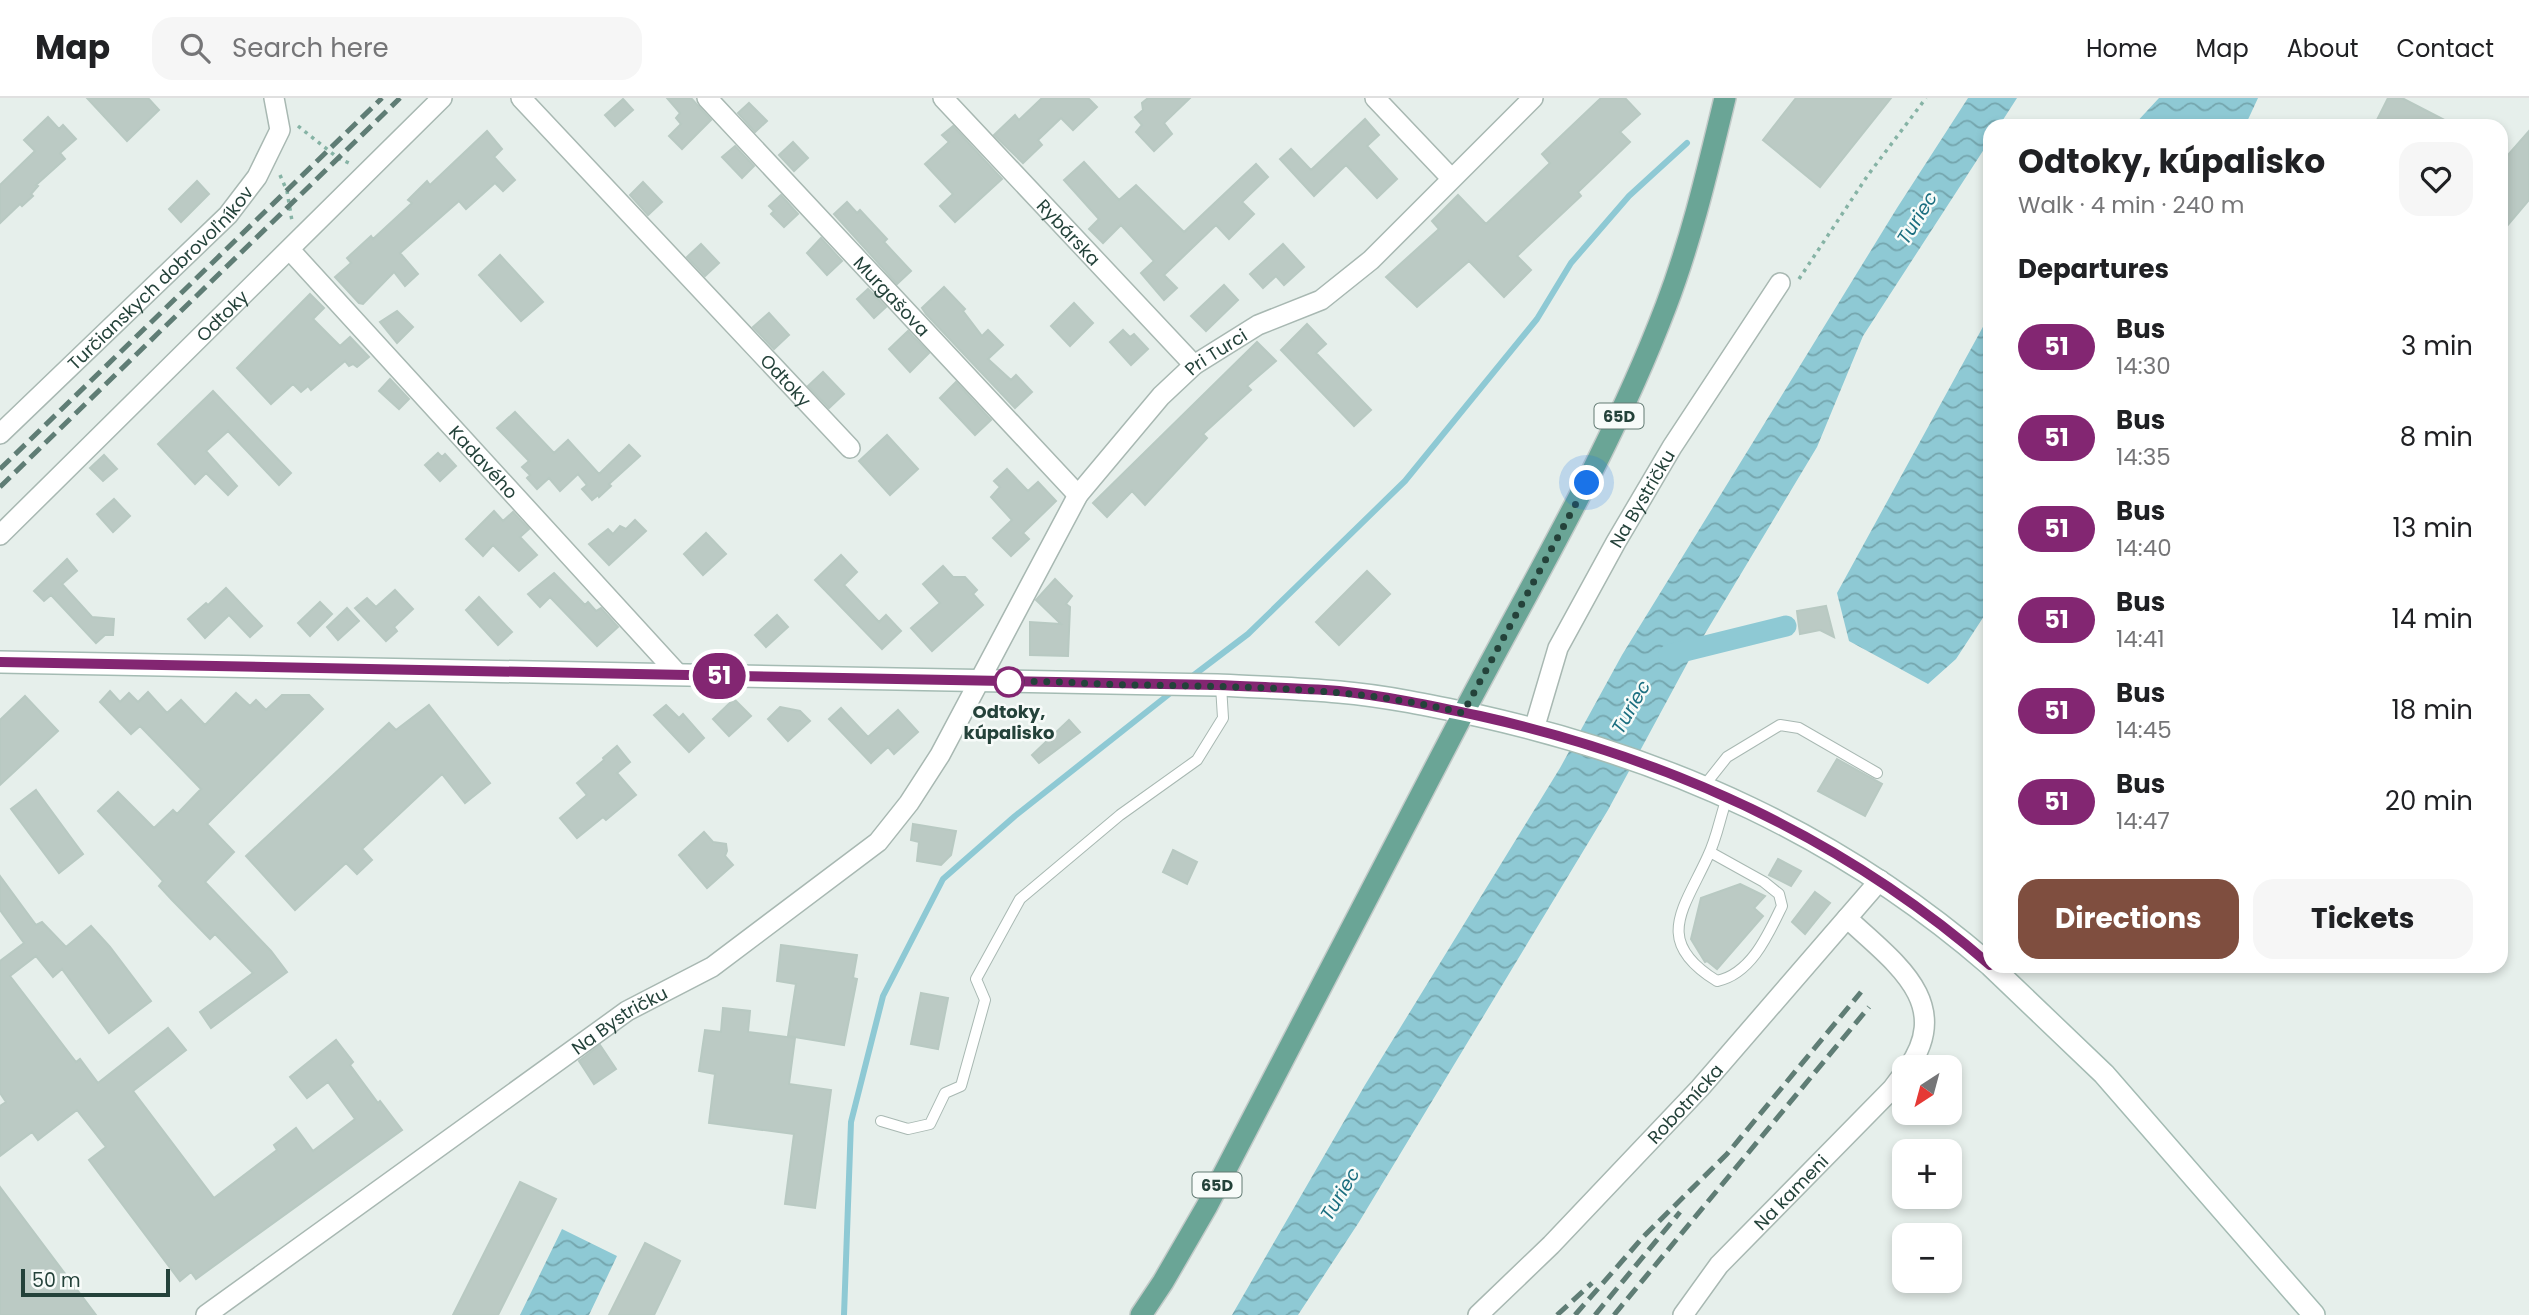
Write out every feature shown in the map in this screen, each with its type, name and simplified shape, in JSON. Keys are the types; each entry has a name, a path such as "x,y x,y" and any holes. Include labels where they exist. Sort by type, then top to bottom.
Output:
{"main road":[{"name":"65D","path":"1141,1315 1206,1206 1463,713 1587,483 1667,305 1691,230 1725,98"}],"street":[{"name":"Odtoky","path":"0,535 442,98"},
{"name":"Odtoky","path":"522,98 850,448"},
{"name":"Murgašova","path":"707,98 1078,495"},
{"name":"Rybárska","path":"943,98 1194,365"},
{"path":"1375,98 1451,178"},
{"name":"Pri Turci","path":"981,681 1078,495 1161,396 1194,365 1258,325 1321,300 1371,260 1533,98"},
{"name":"Turčianskych dobrovoľníkov","path":"0,433 228,215 257,177 270,154 280,130 276,102"},
{"name":"Kadavého","path":"292,247 677,673"},
{"name":"Na Bystričku","path":"1543,731 1558,649 1609,554 1672,447 1777,287"},
{"path":"0,662 1219,685 1338,691 1392,699 1543,731 1659,768 1703,786 1837,853 1933,917 1983,959"},
{"name":"Na Bystričku","path":"206,1315 627,1011 712,967 859,858 893,825 921,787 981,681"},
{"name":"Robotnícka","path":"1478,1315 1551,1245 1700,1088 1880,880"},
{"path":"1847,918 1916,986 1925,1021 1923,1038 1916,1055"},
{"path":"1998,973 2104,1074 2314,1315"},
{"name":"Na kameni","path":"1683,1315 1719,1265 1892,1089"}],"lane":[{"path":"881,1121 908,1129 930,1124 945,1093 961,1086 985,1000 976,979 1020,899 1120,815 1197,760 1223,718 1219,685"},
{"path":"1703,786 1727,757 1780,724 1799,728 1877,773"},
{"path":"1710,852 1764,882 1779,894 1782,906 1769,934 1749,961 1730,978 1717,981 1696,968 1679,944 1681,912 1710,852 1727,797"}],"path":[{"path":"1777,287 1788,295 1868,175 1926,98"},
{"path":"276,102 304,132 338,158 369,171"},
{"path":"270,154 287,191 292,247"}],"water":[{"name":"Turiec","path":"1968,98 2017,98 2004,119 1983,119 1983,151 1863,336 1817,447 1688,662 1608,810 1359,1222 1298,1315 1232,1315 1365,1085 1560,768 1622,655 1897,208"},
{"path":"2159,98 2258,98 2248,119 2140,119"},
{"path":"1983,327 1983,618 1956,659 1928,684 1849,641 1837,593"},
{"path":"562,1229 617,1256 589,1315 520,1315"}],"building":[{"path":"87,98 148,98 159,110 127,141"},
{"path":"667,98 691,98 711,120 682,149 669,136 681,124 676,118 680,113"},
{"path":"1042,98 1088,98 1097,107 1073,130 1061,118 1038,140 1042,145 1023,163 994,135 1015,115 1019,120"},
{"path":"1148,98 1190,98 1164,123 1172,134 1154,151 1136,132 1142,125 1135,117 1143,110 1142,103"},
{"path":"1601,98 1625,98 1640,114 1620,132 1630,142 1578,192 1581,196 1517,256 1531,270 1504,297 1469,261 1417,307 1386,277 1439,229 1432,221 1458,195 1486,224 1550,163 1542,154"},
{"path":"1796,98 1891,98 1820,187 1763,140"},
{"path":"2388,98 2402,98 2442,119 2378,119"},
{"path":"623,99 633,110 615,126 605,115"},
{"path":"749,103 767,121 755,132 738,113"},
{"path":"48,117 59,129 63,125 76,139 60,153 65,159 36,185 38,186 31,194 33,196 0,223 0,185 35,151 24,140"},
{"path":"1365,119 1379,135 1367,146 1397,179 1377,198 1346,165 1314,196 1280,159 1291,149 1311,170"},
{"path":"953,126 1002,179 955,222 940,206 953,194 925,164 949,142 942,135"},
{"path":"487,131 502,149 494,157 515,180 503,191 495,183 466,209 459,201 400,253 418,274 405,286 394,272 363,304 359,303 335,277 351,263 347,258 371,236 373,239 412,203 408,200 427,181 430,185"},
{"path":"2529,131 2529,200 2508,225 2508,155"},
{"path":"793,142 808,158 794,171 779,155"},
{"path":"735,146 754,166 742,178 722,157"},
{"path":"1084,162 1119,200 1136,185 1184,232 1256,164 1268,177 1242,202 1254,214 1229,239 1216,225 1164,275 1177,288 1164,300 1141,273 1154,261 1121,225 1103,243 1089,229 1099,219 1064,180"},
{"path":"197,181 209,194 181,222 169,209"},
{"path":"643,182 662,202 648,215 630,195"},
{"path":"781,195 798,214 784,227 771,214 774,211 769,206"},
{"path":"847,202 857,213 860,210 887,239 884,242 911,271 897,284 834,214"},
{"path":"821,238 842,261 827,275 807,253"},
{"path":"701,244 719,263 705,276 687,257"},
{"path":"1283,244 1304,267 1284,285 1276,276 1263,288 1250,274"},
{"path":"500,255 543,302 521,321 479,275"},
{"path":"1224,285 1238,300 1206,331 1191,316"},
{"path":"944,287 965,309 963,311 982,336 988,330 1003,345 988,359 1011,380 1016,375 1032,392 1015,408 922,308"},
{"path":"868,289 886,307 874,318 857,299"},
{"path":"310,294 324,308 313,319 340,346 350,337 369,357 357,367 353,364 349,366 345,361 311,390 308,386 301,392 293,384 271,404 237,368"},
{"path":"1074,303 1093,323 1070,346 1051,326"},
{"path":"397,311 413,327 397,343 380,322"},
{"path":"769,313 789,335 774,349 753,327"},
{"path":"1307,324 1326,344 1316,353 1371,410 1354,426 1281,350"},
{"path":"1123,330 1130,337 1134,334 1148,349 1131,365 1110,342"},
{"path":"908,331 929,353 910,372 889,349"},
{"path":"1257,342 1276,361 1247,386 1251,390 1203,434 1207,438 1145,505 1132,491 1107,517 1093,503"},
{"path":"823,372 844,394 829,408 808,386"},
{"path":"390,379 409,399 399,409 379,391"},
{"path":"956,382 991,420 975,435 940,398"},
{"path":"213,391 291,473 279,485 228,431 206,451 237,486 228,495 206,473 195,484 158,444"},
{"path":"515,412 554,453 568,440 599,474 629,445 640,456 609,484 611,486 599,497 598,495 592,500 582,489 587,485 578,474 560,491 549,478 537,489 527,478 530,475 522,467 529,461 497,428"},
{"path":"887,435 918,469 890,495 859,461"},
{"path":"438,453 442,457 445,454 456,466 440,481 425,465"},
{"path":"104,455 117,469 103,481 90,468"},
{"path":"1007,469 1028,491 1038,482 1056,501 1023,533 1029,539 1011,556 993,538 1012,520 991,497 1000,487 994,481"},
{"path":"114,499 130,516 113,532 97,514"},
{"path":"494,511 503,521 513,512 529,529 520,537 537,555 519,571 493,545 483,556 466,539"},
{"path":"635,520 646,531 609,565 589,544 608,529 613,534 620,526 626,529"},
{"path":"706,533 726,554 703,575 684,554"},
{"path":"841,555 857,572 844,585 879,622 886,615 901,631 882,649 815,580"},
{"path":"67,559 77,571 62,584 92,617 114,619 113,635 105,635 96,643 51,595 44,601 34,591"},
{"path":"943,566 953,577 965,577 977,590 973,594 983,605 932,651 911,628 940,603 923,584"},
{"path":"1367,571 1390,594 1339,645 1316,622"},
{"path":"554,573 585,605 588,602 596,611 601,608 618,627 597,646 550,597 540,607 528,594"},
{"path":"1055,579 1072,596 1066,604 1070,607 1068,656 1030,655 1030,622 1061,624 1036,600"},
{"path":"226,588 262,626 250,637 229,615 205,638 188,619"},
{"path":"395,590 413,609 394,627 397,631 386,641 355,608 367,598 376,607"},
{"path":"479,597 512,632 498,645 466,610"},
{"path":"320,602 332,614 310,636 298,623"},
{"path":"1826,606 1834,637 1820,630 1800,634 1797,611"},
{"path":"347,608 359,621 338,640 327,627"},
{"path":"777,615 788,627 766,647 755,635"},
{"path":"110,691 120,702 129,693 138,702 148,692 167,713 181,700 205,725 236,693 250,706 256,700 266,710 282,695 309,695 323,709 207,824 234,852 205,882 271,951 287,972 211,1028 200,1012 253,973 215,934 210,939 172,900 159,886 163,881 98,811 118,792 154,828 173,810 177,814 201,789 140,726 131,734 100,702"},
{"path":"25,696 58,731 0,785 0,720"},
{"path":"734,699 751,716 729,736 713,719"},
{"path":"429,705 490,783 465,803 442,774 362,849 372,860 357,874 346,863 295,910 246,856 389,723 396,730"},
{"path":"666,705 679,718 683,714 704,738 689,752 654,715"},
{"path":"780,707 800,711 810,721 788,741 768,719"},
{"path":"841,708 868,737 898,710 918,732 894,754 888,747 871,763 829,719"},
{"path":"1069,720 1080,732 1039,763 1032,755"},
{"path":"617,746 630,762 617,773 636,795 606,820 603,817 577,838 560,818 587,795 577,783"},
{"path":"1837,759 1882,784 1865,816 1818,791"},
{"path":"36,790 83,854 59,873 11,809"},
{"path":"913,824 956,831 951,855 941,865 917,861 919,842 911,840"},
{"path":"704,832 713,842 726,844 725,856 733,865 707,888 679,855"},
{"path":"1173,850 1197,862 1187,884 1163,872"},
{"path":"1778,859 1801,871 1791,886 1769,875"},
{"path":"0,876 36,925 42,922 66,947 91,926 151,1001 109,1033 62,969 53,977 36,956 10,976 76,1062 80,1059 98,1083 168,1028 186,1050 133,1091 214,1198 277,1150 274,1145 296,1128 313,1151 355,1119 328,1082 307,1098 290,1077 336,1040 353,1062 350,1065 402,1130 196,1279 191,1272 180,1281 89,1160 106,1147 77,1110 38,1140 32,1132 0,1156 0,1106 6,1102 0,1093 0,961 24,943 0,910"},
{"path":"1740,884 1765,896 1754,908 1763,916 1717,969 1705,962 1691,939 1701,898"},
{"path":"1815,892 1830,903 1805,934 1792,922"},
{"path":"781,945 857,955 853,978 857,979 844,1045 788,1036 796,984 777,981"},
{"path":"921,993 948,998 938,1049 911,1044"},
{"path":"723,1008 750,1011 748,1032 795,1038 789,1084 831,1090 815,1208 785,1204 794,1134 709,1123 715,1074 699,1071 705,1030 721,1032"},
{"path":"600,1045 616,1069 594,1084 579,1061"},
{"path":"520,1182 556,1199 498,1315 453,1315"},
{"path":"0,1187 96,1315 0,1315"},
{"path":"645,1243 680,1261 654,1315 609,1315"}],"waterway":[{"path":"1190,678 1248,634 1405,481 1537,319 1571,263 1629,196 1687,143"},
{"path":"1669,655 1786,626"},
{"path":"844,1315 851,1122 883,996 943,879 1015,816 1173,691"}],"railway":[{"path":"0,469 382,98"},
{"path":"0,487 400,98"},
{"path":"1575,1315 1644,1236 1727,1154 1861,992"},
{"path":"1614,1315 1869,1007"},
{"path":"1595,1315 1680,1212"},
{"path":"1557,1315 1592,1283"}],"bus line":[{"name":"51","path":"0,662 1217,685 1338,691 1392,699 1534,729 1659,768 1694,782 1837,853 1915,903 1983,959"}],"place":[{"name":"Odtoky, kúpalisko","path":"1009,682"}],"route":[{"path":"1009,682 1217,685 1338,691 1463,713 1587,483"}]}
